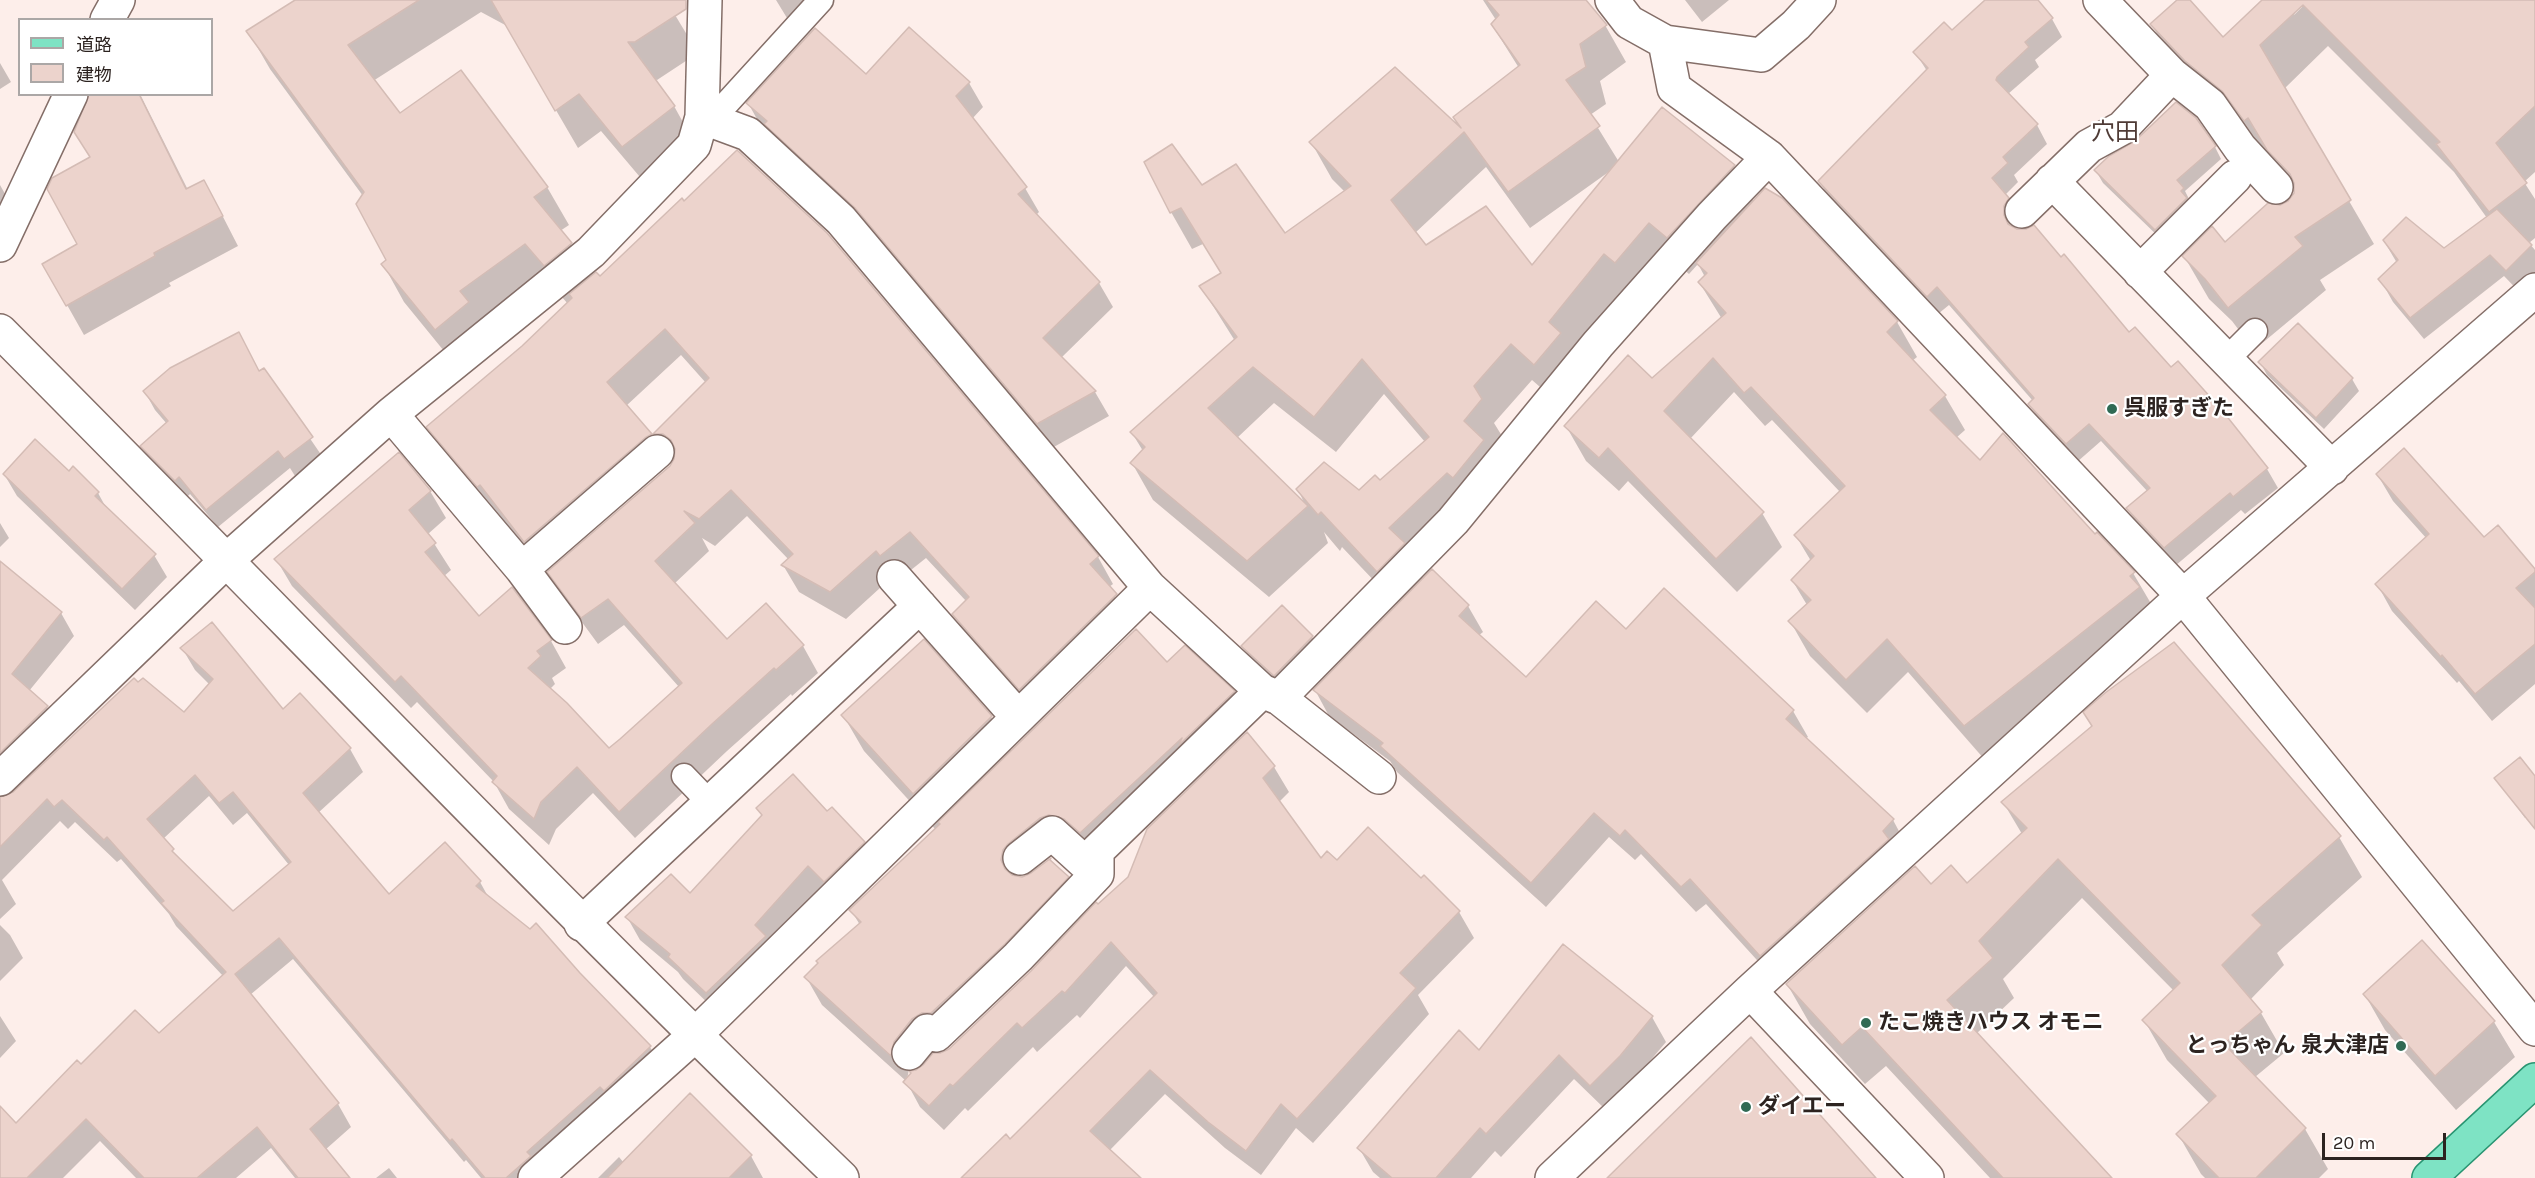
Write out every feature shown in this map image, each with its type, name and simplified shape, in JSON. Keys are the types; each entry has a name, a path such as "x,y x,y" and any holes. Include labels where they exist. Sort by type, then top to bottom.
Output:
{"main road":[{"path":"2429,1178 2535,1080"}],"street":[{"path":"107,18 118,0"},
{"path":"0,779 228,560 391,414 591,252 694,145 702,117 705,0"},
{"path":"1612,0 1629,22 1665,42 1761,55 1796,25 1820,0"},
{"path":"2118,6 2172,75 2210,105 2240,148 2276,187"},
{"path":"1665,42 1674,88 1769,157 2183,596 2535,1029"},
{"path":"2022,211 2089,146 2122,128 2172,75"},
{"path":"0,245 69,96"},
{"path":"702,117 748,134 841,220 1150,588 1270,695 1379,777"},
{"path":"909,1053 927,1031 936,1035 1018,957 1096,874 1097,850 1270,695 1453,521 1598,345 1712,216 1769,157"},
{"path":"2140,272 2235,177"},
{"path":"2052,181 2332,468"},
{"path":"1552,1178 1750,991 2183,596 2535,290"},
{"path":"0,331 228,560 581,924 842,1178"},
{"path":"391,414 522,569 565,627"},
{"path":"522,569 657,452"},
{"path":"894,577 1018,717"},
{"path":"535,1178 694,1036 1150,588"},
{"path":"581,924 920,606"},
{"path":"1020,858 1052,832 1096,874"},
{"path":"1750,991 1927,1178"}],"lane":[{"path":"702,117 727,103 821,0"},
{"path":"2226,360 2255,331"},
{"path":"684,776 709,802"}],"building":[{"path":"295,0 419,0 348,45 400,113 461,70 548,187 534,197 572,243 544,266 525,244 460,291 469,302 435,330 381,264 386,260 356,204 364,192 246,31"},
{"path":"491,0 686,0 686,9 635,42 628,42 675,106 622,147 579,94 555,111"},
{"path":"1486,0 1586,0 1607,25 1580,44 1586,67 1566,80 1600,126 1508,192 1464,132 1391,200 1426,245 1486,206 1532,265 1662,107 1735,165 1667,238 1649,223 1615,263 1604,254 1549,322 1561,333 1534,365 1511,344 1474,386 1482,399 1464,421 1484,440 1453,478 1447,473 1389,528 1405,543 1377,572 1321,512 1318,515 1296,489 1324,462 1359,490 1375,475 1380,480 1429,437 1362,359 1314,417 1253,367 1208,408 1308,506 1247,561 1130,463 1145,447 1130,432 1237,337 1199,286 1221,273 1181,208 1170,213 1144,162 1172,144 1202,185 1236,164 1285,233 1351,186 1309,142 1395,67 1461,128 1453,117 1520,65 1491,24 1499,15"},
{"path":"1985,0 2038,0 2053,18 2025,42 2029,47 1996,80 2038,124 2003,157 2008,163 1992,178 2009,198 2004,206 2004,215 2008,224 2017,229 2026,229 2034,225 2061,257 2064,254 2129,332 2135,327 2171,367 2178,361 2221,409 2268,468 2233,497 2230,493 2164,548 2126,508 2150,488 2089,424 2066,444 2028,404 2034,398 1937,287 1927,297 1818,181 1928,68 1913,52 1944,22 1952,30"},
{"path":"2177,0 2190,0 2223,37 2262,0 2535,0 2535,106 2496,143 2527,183 2489,212 2436,144 2440,142 2303,5 2260,45 2351,200 2295,237 2303,246 2228,308 2205,279 2182,256 2212,226 2225,242 2268,203 2280,205 2288,201 2294,193 2294,183 2290,174 2267,150 2248,118 2244,121 2222,91 2185,61 2150,24"},
{"path":"909,27 970,82 956,96 1027,187 1018,194 1100,282 1043,338 1096,391 1037,424 855,208 764,124 767,121 746,103 815,28 866,74"},
{"path":"88,96 140,96 186,189 204,180 223,216 154,253 155,256 66,306 42,264 77,244 47,189 52,178 90,157 74,132"},
{"path":"2176,102 2196,118 2216,146 2177,180 2184,188 2181,191 2187,198 2155,230 2094,170 2109,156 2135,141"},
{"path":"737,150 827,233 1099,556 1090,564 1117,594 1019,690 952,614 969,597 910,532 880,556 876,551 830,592 781,565 793,554 731,490 699,519 684,511 695,523 655,561 727,639 766,603 804,645 776,670 774,668 619,812 577,767 541,802 534,819 492,782 497,776 401,676 395,682 274,559 399,452 431,491 409,510 436,543 425,552 479,616 512,587 552,640 537,651 541,656 528,668 567,703 609,748 620,739 682,683 608,599 581,618 547,572 670,466 674,459 675,449 671,440 663,434 653,434 709,378 665,329 607,382 652,434 524,542 480,485 477,487 426,427 522,346 572,298 569,294 596,272 600,276 682,198 684,201"},
{"path":"1765,188 1782,198 1898,321 1887,332 1946,395 1930,410 1980,460 2003,433 2095,534 2097,532 2135,572 2130,576 2140,587 1964,726 1887,639 1846,680 1788,621 1811,600 1791,580 1814,556 1794,535 1845,486 1751,387 1744,393 1713,358 1664,411 1764,512 1716,559 1608,448 1599,458 1564,426 1628,355 1652,378 1726,313 1698,282 1707,273 1696,263"},
{"path":"2497,209 2532,245 2506,271 2490,255 2410,318 2378,279 2398,260 2383,240 2406,217 2444,248"},
{"path":"2298,323 2353,378 2316,418 2258,362"},
{"path":"239,332 259,371 264,368 313,437 284,459 278,451 206,510 179,477 175,481 140,446 168,421 143,391 170,368"},
{"path":"35,439 69,471 73,466 99,492 95,496 156,554 122,589 3,474"},
{"path":"2404,448 2484,537 2498,525 2535,569 2535,572 2516,588 2535,608 2535,644 2475,694 2442,655 2441,657 2375,584 2429,534 2376,474"},
{"path":"0,561 62,612 12,674 48,706 0,753"},
{"path":"1432,569 1469,605 1459,616 1526,677 1596,601 1626,629 1664,588 1794,710 1786,719 1894,819 1883,831 1889,839 1760,956 1690,879 1681,887 1625,830 1620,836 1594,813 1531,883 1380,746 1383,743 1313,690"},
{"path":"1282,605 1313,636 1274,676 1241,646"},
{"path":"212,622 283,709 300,693 351,748 303,793 389,894 445,842 481,881 476,886 530,929 536,923 580,973 651,1046 604,1091 600,1087 527,1152 531,1156 506,1178 485,1178 452,1139 450,1141 279,938 235,974 339,1103 310,1129 350,1178 298,1178 257,1127 197,1178 144,1178 86,1119 27,1178 0,1178 0,1106 16,1123 77,1060 81,1064 135,1010 159,1033 226,972 161,903 164,901 107,837 104,840 62,800 54,807 47,799 0,847 0,797 13,792 134,678 138,682 143,678 184,712 213,679 180,648","holes":["195,775 219,803 233,792 291,862 233,911 172,851 174,849 147,819"]},
{"path":"1136,629 1167,662 1185,645 1235,691 1179,745 1182,738 1080,833 1064,819 1049,815 1040,818 1008,844 1003,850 1001,860 1005,869 1012,875 1022,877 1051,858 1050,860 1069,877 1005,944 931,1013 922,1013 912,1019 894,1042 891,1056 804,977 818,963 816,961 861,922 849,910 940,824 938,822"},
{"path":"924,639 992,716 913,794 841,715"},
{"path":"2174,642 2341,836 2252,915 2262,925 2222,965 2262,1012 2224,1044 2306,1128 2256,1178 2219,1178 2176,1134 2216,1096 2142,1020 2180,983 2058,859 1979,941 1993,958 1947,1000 2112,1178 2003,1178 1862,1027 1842,1045 1786,984 1915,866 1931,884 1951,865 1967,883 2027,828 2001,802 2092,726 2083,712"},
{"path":"1247,732 1275,766 1263,778 1321,858 1327,851 1337,860 1368,827 1421,878 1424,875 1460,911 1400,973 1416,988 1297,1119 1281,1104 1246,1151 1208,1122 1150,1070 1090,1131 1141,1178 961,1178 1006,1134 1010,1139 1157,993 1111,942 1065,993 1062,991 1022,1028 1017,1023 953,1086 950,1084 929,1106 903,1082 911,1073 909,1071 916,1070 923,1065 933,1053 949,1049 1031,971 1096,902 1098,904 1128,877 1147,829"},
{"path":"2520,757 2535,776 2535,829 2494,778"},
{"path":"793,774 827,811 832,807 865,842 824,882 808,866 755,925 766,936 706,993 668,957 670,954 625,917 671,874 690,893 762,815 756,808"},
{"path":"2422,940 2495,1021 2435,1076 2363,994"},
{"path":"1563,944 1653,1016 1620,1056 1590,1086 1559,1055 1486,1134 1480,1128 1436,1178 1392,1178 1357,1148 1459,1030 1479,1050"},
{"name":"ダイエー","path":"1751,1037 1876,1178 1607,1178"},
{"path":"690,1093 752,1155 729,1178 607,1178"}],"place":[{"name":"呉服すぎた","path":"2112,409"},
{"name":"たこ焼きハウス オモニ","path":"1866,1023"},
{"name":"とっちゃん 泉大津店","path":"2401,1046"},
{"name":"ダイエー","path":"1746,1107"}],"district":[{"name":"穴田","path":"2115,133"}]}
